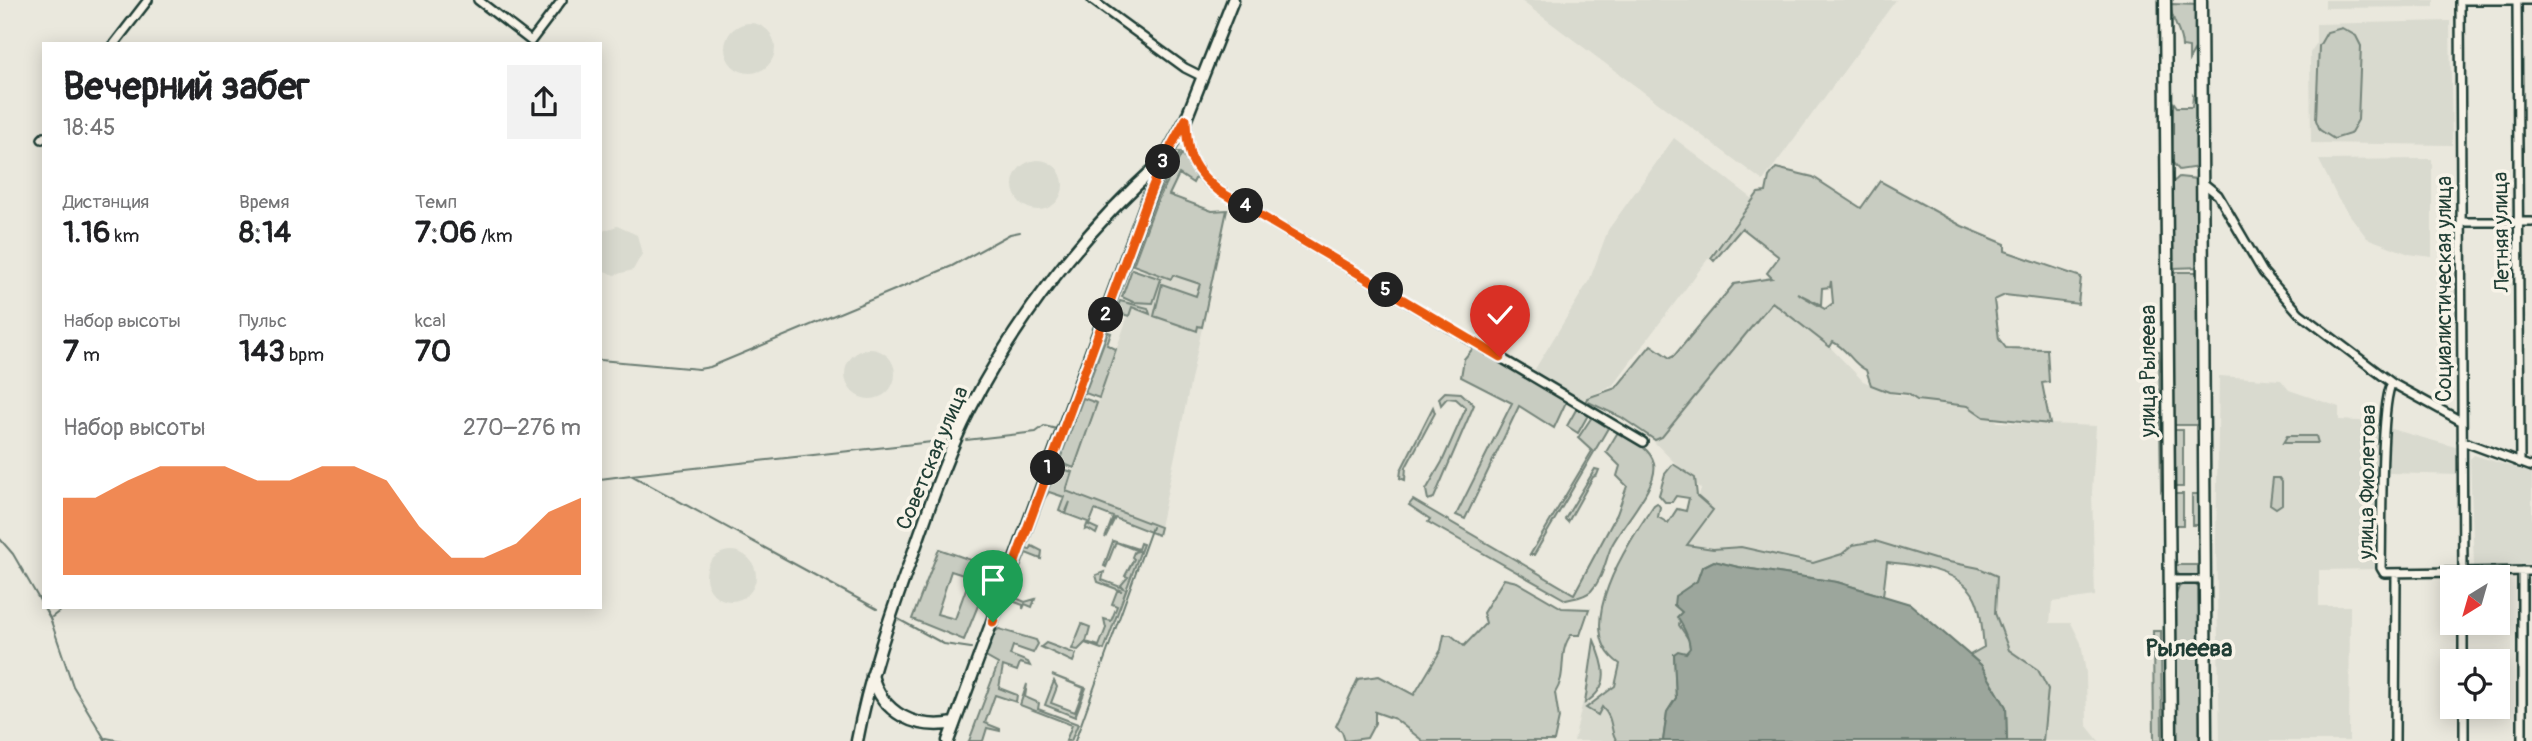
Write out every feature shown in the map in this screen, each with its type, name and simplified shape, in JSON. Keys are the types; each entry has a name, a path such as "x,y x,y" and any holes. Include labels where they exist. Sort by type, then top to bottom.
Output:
{"main road":[{"path":"947,741 1163,161 1186,119 1233,0"},
{"name":"улица Рылеева","path":"2165,0 2171,741"},
{"path":"2201,0 2206,741"},
{"name":"Советская улица","path":"857,741 883,635 949,456 1000,356 1052,281 1109,216 1163,161"},
{"path":"872,674 876,691 889,709 927,725 954,723"}],"street":[{"path":"116,42 148,0"},
{"path":"478,0 531,41 562,0"},
{"path":"1092,0 1185,68 1203,77"},
{"path":"2460,0 2532,0"},
{"name":"Социалистическая улица","path":"2460,0 2463,565"},
{"name":"Летняя улица","path":"2517,0 2520,463"},
{"path":"1186,119 1186,147 1192,163 1201,176 1219,191 1643,442"},
{"path":"2202,182 2218,195 2242,241 2282,295 2326,336 2392,383 2461,421"},
{"path":"2462,222 2532,222"},
{"name":"улица Фиолетова","path":"2392,383 2387,390 2381,568 2384,573 2396,575 2395,741"},
{"path":"2462,441 2532,467"},
{"path":"2522,571 2522,741"},
{"path":"2510,572 2532,571"},
{"path":"2396,575 2440,574"},
{"path":"2169,579 2205,580"},
{"path":"2464,719 2464,741"}],"shaded area":[{"path":"1520,0 1896,0 1763,181"},
{"path":"2325,0 2434,0 2434,7 2325,8"},
{"path":"2171,4 2199,5 2197,46 2189,60 2189,48 2182,47"},
{"path":"2450,21 2452,145 2311,143 2310,53 2316,44 2316,24"},
{"path":"750,23 768,30 775,48 768,66 750,73 732,66 725,48 732,30"},
{"path":"2342,28 2356,36 2361,46 2358,120 2350,134 2334,139 2320,130 2316,120 2319,46 2327,32"},
{"path":"2193,96 2199,108 2199,167 2179,170 2172,162 2173,106 2174,103 2177,107 2192,107"},
{"path":"1674,138 1753,199 1613,385 1578,402 1532,374 1590,279 1608,230"},
{"path":"1180,152 1153,205 1131,264 1129,260 1171,154"},
{"path":"1182,153 1196,177 1193,183 1179,174 1169,195 1212,211 1227,210 1202,327 1198,326 1197,331 1154,316 1162,284 1196,296 1200,284 1173,275 1171,279 1133,265 1155,206"},
{"path":"2432,159 2432,257 2409,254 2367,238 2338,199 2319,160"},
{"path":"1038,160 1056,167 1063,185 1056,203 1038,210 1020,203 1013,185 1020,167"},
{"path":"1776,168 1813,177 1861,208 1880,181 1962,226 2005,244 2005,251 2081,277 2078,304 2005,295 1994,300 1999,339 2006,348 2047,349 2049,382 2042,383 2050,424 1984,417 1968,406 1917,400 1908,394 1889,392 1871,385 1866,370 1843,348 1833,342 1830,347 1772,302 1662,437 1655,440 1621,417 1586,401 1587,398 1616,388 1651,345 1670,358 1674,356 1734,284 1772,278 1767,273 1779,257 1742,228 1714,261 1711,258 1758,193 1766,192 1769,177","holes":["1831,281 1833,303 1825,309 1797,293 1821,305 1822,288 1830,287"]},
{"path":"2179,177 2197,179 2201,267 2173,268 2172,183"},
{"path":"1163,217 1219,247 1160,527 1066,491"},
{"path":"617,226 637,235 642,254 633,270 614,275 602,270 602,231"},
{"path":"1132,269 1161,279 1153,303 1133,302 1122,297"},
{"path":"2173,272 2201,272 2202,425 2174,425"},
{"path":"1120,301 1148,308 1150,314 1132,307 1129,316 1116,312"},
{"path":"1772,302 1826,343 1863,381 1895,395 1970,401 1998,422 2096,426 2092,492 2095,596 2052,602 2050,623 2071,623 2081,643 2086,673 2087,726 2099,741 2043,741 2048,689 2038,670 2009,650 1979,568 1934,559 1875,541 1853,545 1842,554 1813,563 1741,547 1713,549 1681,544 1701,489 1654,442"},
{"path":"1108,332 1111,333 1107,345 1116,349 1099,398 1085,393"},
{"path":"1474,347 1567,400 1554,428 1519,406 1465,519 1456,515 1512,403 1461,377 1464,359"},
{"path":"870,349 888,356 895,374 888,392 870,399 852,392 845,374 852,356"},
{"path":"2159,350 2161,370 2165,373 2166,482 2161,490"},
{"path":"2219,376 2281,380 2289,390 2339,407 2339,420 2378,422 2376,569 2319,570 2319,606 2350,606 2349,741 2220,741 2216,542"},
{"path":"1445,392 1461,393 1474,405 1434,498 1428,500 1426,490 1442,462 1466,408 1456,399 1447,398 1441,405 1439,398"},
{"path":"1083,398 1097,403 1074,468 1059,462"},
{"path":"1433,407 1435,413 1406,467 1405,480 1400,478 1401,470"},
{"path":"1577,408 1588,415 1578,433 1567,426"},
{"path":"1592,417 1608,428 1534,555 1530,555 1592,451 1578,438"},
{"path":"2388,428 2459,448 2459,475 2389,473 2386,471"},
{"path":"2174,430 2183,430 2183,487 2174,487"},
{"path":"1618,432 1648,452 1654,463 1654,472 1645,494 1611,547 1598,581 1591,591 1583,596 1566,600 1428,522 1430,519 1409,505 1413,500 1574,594 1617,514 1627,486 1617,476 1620,466 1606,452"},
{"path":"2287,436 2316,436 2318,443 2283,443"},
{"path":"2474,455 2532,473 2532,564 2474,565 2470,459"},
{"path":"1673,464 1695,478 1697,496 1713,510 1687,545 1713,549 1741,547 1813,563 1842,554 1853,545 1875,541 1934,559 1979,568 1997,576 1995,613 2009,650 2038,670 2048,689 2043,741 2007,741 2006,707 1981,665 1970,655 1984,647 1981,622 1975,598 1960,581 1937,571 1887,562 1883,596 1837,582 1714,561 1702,567 1697,581 1679,608 1682,612 1679,625 1689,640 1690,649 1686,653 1674,654 1676,698 1667,712 1663,741 1617,741 1609,716 1602,707 1598,715 1586,708 1615,686 1620,664 1606,649 1600,630 1602,609 1608,586 1619,563 1654,505 1657,503 1660,507 1658,517 1668,523 1677,509 1686,511 1689,498 1676,496 1672,502 1665,502 1659,495 1665,474"},
{"path":"1057,467 1072,472 1066,491 1160,527 1158,535 1115,518 1105,538 1113,517 1095,510 1089,525 1098,529 1096,534 1085,530 1088,522 1066,514 1070,502 1065,514 1059,511 1064,497 1049,492 1044,499"},
{"path":"1595,469 1599,470 1597,475 1593,477 1568,522 1565,519"},
{"path":"2273,478 2279,478 2282,482 2282,504 2276,508 2270,504"},
{"path":"2174,494 2183,494 2183,525 2174,525"},
{"path":"2192,494 2202,494 2202,525 2192,525"},
{"path":"1113,541 1138,549 1140,543 1143,544 1104,650 1085,643 1078,650 1072,649 1082,624 1090,627 1086,642 1099,646 1106,628 1104,619 1111,621 1117,606 1112,604 1117,591 1122,591 1098,582 1096,575 1104,572 1102,580 1123,588 1121,585 1128,577 1125,576 1134,559 1134,552 1138,551 1116,542 1106,567 1104,566"},
{"path":"1032,546 1042,551 1041,559 1026,553 1009,595 1025,602 1035,599 1032,607 1025,604 1023,609 1023,605 1007,599 1026,549 1030,550"},
{"path":"939,549 994,568 988,583 951,571 937,614 955,619 968,583 986,586 964,640 912,619"},
{"path":"2174,549 2177,565 2199,565 2199,549 2202,549 2199,576 2179,575 2174,569"},
{"path":"731,551 749,558 756,576 749,594 731,601 713,594 706,576 713,558"},
{"path":"1714,561 1837,582 1910,604 1981,665 2006,707 2007,741 1663,741 1667,712 1676,698 1674,654 1678,651 1686,653 1690,648 1687,635 1677,617 1682,612 1674,605 1675,596 1697,581 1702,567"},
{"path":"1504,579 1517,582 1562,608 1589,609 1580,635 1571,635 1564,649 1561,678 1555,693 1559,718 1554,741 1423,741 1395,719 1375,712 1375,723 1367,738 1345,741 1336,726 1358,679 1379,676 1414,695 1441,650 1444,635 1451,635 1464,646 1486,623 1483,613"},
{"path":"2183,584 2194,584 2201,589 2204,741 2177,741 2176,595"},
{"path":"999,629 1036,640 1038,644 1033,653 1013,646 1010,655 1028,662 1030,666 1020,663 1017,671 1003,666 999,688 1017,695 1016,702 995,695 985,723 1000,731 987,728 983,741 969,741 998,664 984,656 992,634"},
{"path":"2153,631 2161,631 2162,741 2154,741"},
{"path":"1594,640 1603,666 1603,682 1594,696 1585,703"},
{"path":"1046,643 1076,654 1073,662 1041,647"},
{"path":"1052,675 1086,688 1075,717 1045,705 1054,681 1057,687 1051,703 1075,712 1084,688"},
{"path":"1027,684 1025,697 1039,703 1038,709 1078,724 1071,741 1066,741 1072,725 1020,705"},
{"path":"1583,701 1613,713 1624,741 1574,741"}],"waterway":[{"path":"602,360 699,369 710,367 952,266 1010,234 1020,232"},
{"path":"966,440 1036,432 1044,426 1057,429"},
{"path":"631,475 941,441"},
{"path":"602,479 631,475 877,609"},
{"path":"1075,741 1152,527"},
{"path":"0,539 13,554 42,604"},
{"path":"45,609 73,686 106,741"},
{"path":"52,617 62,609"},
{"path":"898,619 944,644 971,648"},
{"path":"106,738 122,741"}],"district":[{"name":"Рылеева","path":"2189,648"}],"route":[{"path":"993,622 1148,198 1163,161 1186,119 1186,147 1192,163 1201,176 1219,191 1500,357"}]}
